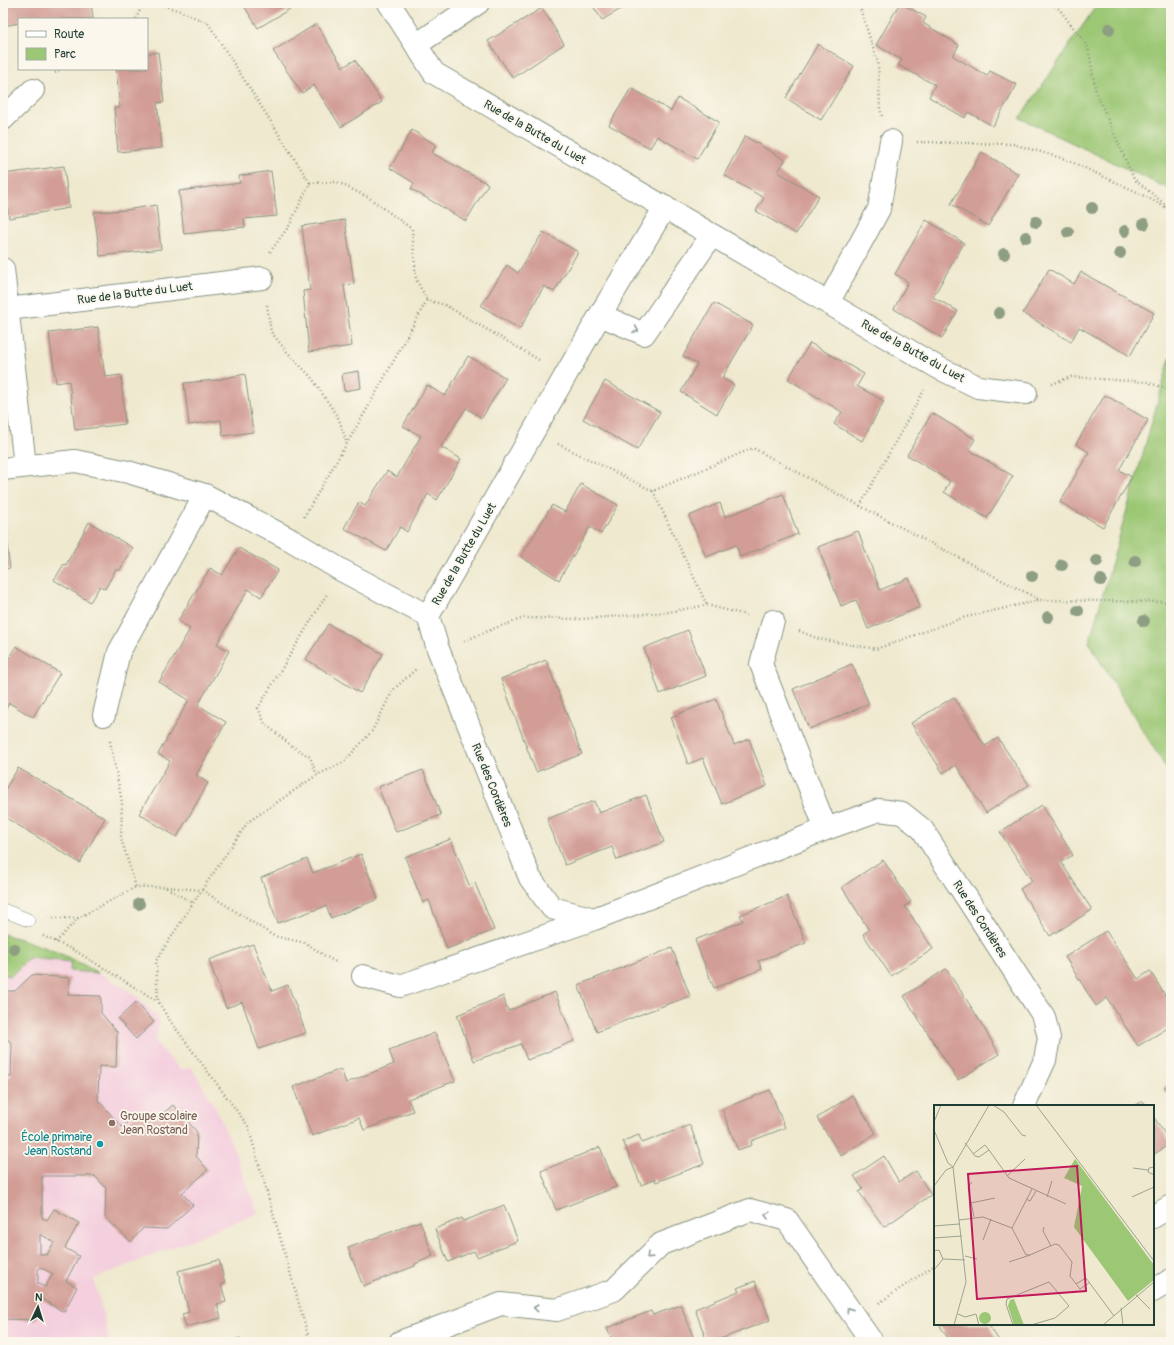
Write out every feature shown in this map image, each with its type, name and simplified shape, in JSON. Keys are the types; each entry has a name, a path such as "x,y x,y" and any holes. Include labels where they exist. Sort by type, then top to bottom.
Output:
{"street":[{"name":"Rue de la Butte du Luet","path":"389,3 434,73 937,367 978,387 1026,393"},
{"path":"416,45 478,3"},
{"path":"3,119 33,90"},
{"path":"828,303 879,209 891,141"},
{"name":"Rue de la Butte du Luet","path":"3,469 75,461 128,472 206,495 290,540 341,570 428,616 600,315 665,208"},
{"path":"600,315 644,334 712,235"},
{"path":"3,269 25,466"},
{"name":"Rue de la Butte du Luet","path":"8,309 262,278"},
{"path":"104,715 119,652 206,495"},
{"name":"Rue des Cordières","path":"428,616 438,649 530,878 552,908 594,919"},
{"path":"773,621 761,664 826,829"},
{"name":"Rue des Cordières","path":"363,976 400,986 594,919 879,810 902,813 922,829 1044,1017 1049,1038 1045,1060 1024,1105"},
{"path":"1154,1216 1171,1206"},
{"path":"400,1342 501,1304 557,1310 614,1290 661,1244 750,1210 787,1220 872,1342"},
{"path":"1154,1291 1171,1280"}],"lane":[{"path":"3,910 28,920"}],"path":[{"path":"136,18 143,3"},
{"path":"156,3 208,23 310,183"},
{"path":"857,3 878,63 880,108 891,141 1013,144 1065,159 1135,191 1171,210"},
{"path":"1052,3 1060,10 1088,47 1096,92 1134,179 1171,210"},
{"path":"310,183 337,182 368,197 412,229 416,279 427,300 445,305 566,376"},
{"path":"310,183 289,226 270,252 262,278 271,332 288,354 312,378 339,419 346,444"},
{"path":"290,540 371,402 427,300"},
{"path":"860,506 937,367"},
{"path":"1026,393 1071,377 1147,382 1171,390"},
{"path":"534,432 653,491 707,605"},
{"path":"653,491 753,448 1040,600"},
{"path":"317,775 310,757 292,746 265,724 258,708 296,648 341,570"},
{"path":"158,1001 156,961 248,822 317,775 344,762 372,731 393,690 438,649 469,640 495,628 524,618 598,618 668,612 707,605 773,621 819,639 876,649 962,618 1040,600 1171,602"},
{"path":"104,715 122,802 121,838 136,887"},
{"path":"56,942 78,918 136,887 166,887 202,890 274,936 306,943 325,956 363,976"},
{"path":"166,887 193,903"},
{"path":"28,920 28,929 74,950 98,963 158,1001 168,1018 248,1126 310,1342"},
{"path":"856,1319 934,1266"}],"shaded area":[{"name":"Groupe scolaire Jean Rostand","path":"3,934 37,944 81,963 130,991 160,1019 155,1042 181,1070 191,1067 214,1105 230,1140 258,1213 94,1279 110,1342 3,1342"}],"green space":[{"path":"1098,3 1171,3 1171,190 1020,118"},
{"path":"1171,355 1171,776 1089,643"},
{"path":"3,934 52,950 98,973 70,971 71,962 29,958 11,976 3,975"}],"building":[{"path":"3,3 91,3 93,18 18,18 18,23 3,26"},
{"path":"242,3 300,3 258,28"},
{"path":"591,3 631,3 602,20"},
{"path":"900,3 926,17 923,23 959,45 953,56 987,76 990,71 1017,85 993,126 968,112 965,118 929,97 935,85 898,65 902,60 876,45"},
{"path":"542,8 564,44 513,78 488,41"},
{"path":"316,24 343,67 355,60 382,102 341,127 314,85 302,93 273,51"},
{"path":"818,44 854,66 821,120 786,98"},
{"path":"158,52 164,102 157,103 162,148 118,152 114,108 120,108 116,70 148,70 148,54"},
{"path":"631,88 671,111 678,98 719,122 697,159 657,136 650,148 609,125"},
{"path":"412,130 436,145 432,153 488,184 466,221 411,189 414,183 390,168"},
{"path":"745,136 785,160 778,172 819,196 796,234 756,211 764,198 724,175"},
{"path":"982,152 1018,174 988,226 951,204"},
{"path":"64,166 69,208 9,218 3,174"},
{"path":"271,171 277,216 244,219 245,227 184,234 179,191 240,183 239,176"},
{"path":"156,205 161,249 100,256 94,212 126,210"},
{"path":"345,220 354,284 344,285 352,346 309,352 303,291 310,290 302,226"},
{"path":"926,220 964,243 933,297 958,311 942,338 894,309 908,282 895,274"},
{"path":"543,232 578,252 554,292 544,286 520,329 481,306 507,265 518,273"},
{"path":"1049,269 1074,284 1081,272 1154,313 1130,356 1079,327 1071,342 1023,313"},
{"path":"714,303 753,325 722,378 734,385 717,414 681,392 697,364 683,356"},
{"path":"98,327 105,377 121,375 125,424 75,430 69,381 56,383 49,333"},
{"path":"810,343 864,374 857,386 884,401 862,441 834,424 842,412 788,379"},
{"path":"468,356 506,378 482,418 466,408 441,447 461,459 437,500 428,494 407,532 400,527 386,551 344,528 359,502 365,506 387,471 397,477 421,436 403,426 427,385 445,396"},
{"path":"359,371 361,388 344,391 342,374"},
{"path":"245,374 253,432 223,436 221,420 189,425 184,383 216,380"},
{"path":"605,381 660,412 637,450 583,419"},
{"path":"1105,395 1148,420 1119,470 1132,477 1103,527 1060,502 1089,452 1076,444"},
{"path":"932,413 975,439 969,450 1013,476 987,518 944,492 950,481 907,455"},
{"path":"581,484 618,505 601,534 590,527 559,580 521,557 552,505 565,512"},
{"path":"783,494 798,534 740,557 736,545 706,557 689,516 720,503 725,517"},
{"path":"3,519 10,568 3,569"},
{"path":"89,522 133,548 119,571 116,569 105,589 100,586 90,602 54,580 64,564 66,565"},
{"path":"858,531 880,590 909,578 920,607 868,629 856,600 841,606 818,547"},
{"path":"239,548 278,570 261,597 248,589 217,644 229,651 198,705 226,722 196,775 208,783 177,837 139,814 170,761 158,754 189,700 159,682 190,629 178,621 210,568 222,575"},
{"path":"328,624 383,654 360,693 306,659"},
{"path":"688,630 706,676 660,694 644,648"},
{"path":"16,646 60,673 33,717 9,703 3,714 3,668"},
{"path":"546,660 582,754 536,772 501,679"},
{"path":"852,664 869,704 809,729 793,689"},
{"path":"954,697 985,746 998,738 1029,785 986,813 956,765 943,773 911,723"},
{"path":"716,699 734,745 749,739 767,786 722,804 703,758 688,764 671,717"},
{"path":"18,768 105,818 80,863 3,816 3,793"},
{"path":"423,770 441,815 396,832 378,787"},
{"path":"646,795 664,842 617,860 612,847 565,865 547,819 594,801 599,813"},
{"path":"1042,805 1073,855 1061,862 1092,910 1050,936 1020,889 1032,881 1000,832"},
{"path":"451,839 469,885 475,883 494,930 447,949 429,900 423,903 405,857"},
{"path":"361,854 378,899 331,918 326,906 278,923 261,878 307,859 313,873"},
{"path":"883,860 911,902 905,906 933,949 891,976 863,934 869,930 842,887"},
{"path":"787,896 806,943 758,961 762,969 714,988 695,940 743,921 740,915"},
{"path":"1106,931 1138,979 1150,971 1171,1005 1171,1026 1138,1046 1107,998 1096,1006 1065,957"},
{"path":"253,944 272,991 288,985 306,1033 259,1049 242,1002 226,1008 209,960"},
{"path":"672,948 690,996 597,1032 578,985"},
{"path":"946,969 974,1011 999,1054 958,1080 904,996"},
{"name":"École primaire Jean Rostand","path":"32,975 70,978 68,995 101,996 101,1013 117,1032 116,1067 99,1066 98,1100 122,1127 135,1116 159,1117 173,1105 197,1132 196,1156 208,1170 182,1193 193,1205 167,1229 143,1228 131,1242 105,1217 106,1188 95,1176 42,1176 42,1218 47,1220 54,1209 79,1223 65,1248 79,1256 66,1281 77,1287 64,1312 39,1298 37,1302 36,1320 3,1319 3,1077 11,1077 12,1044 3,1034 3,991 15,991","holes":["40,1234 54,1242 47,1255 40,1254","40,1267 53,1274 45,1287 38,1284 38,1270"]},
{"path":"555,992 574,1041 527,1060 521,1044 474,1061 457,1015 503,996 508,1011"},
{"path":"136,1002 154,1022 136,1039 118,1019"},
{"path":"435,1033 455,1081 408,1099 413,1111 364,1130 359,1118 312,1136 293,1087 341,1069 346,1083 394,1064 389,1050"},
{"path":"1171,1083 1171,1097 1164,1087"},
{"path":"770,1090 785,1128 751,1141 752,1145 738,1150 722,1109"},
{"path":"852,1095 876,1133 841,1156 817,1118"},
{"path":"1143,1101 1146,1105 1136,1105"},
{"path":"1154,1118 1171,1143 1154,1154"},
{"path":"690,1125 704,1164 656,1182 655,1179 641,1185 623,1141 639,1135 642,1143"},
{"path":"600,1147 616,1187 556,1210 541,1171"},
{"path":"884,1156 899,1182 916,1171 931,1195 884,1227 859,1192 863,1189 854,1176"},
{"path":"504,1205 518,1241 477,1257 474,1251 448,1262 435,1229 462,1218 464,1221"},
{"path":"420,1221 433,1256 415,1264 415,1266 363,1286 348,1248"},
{"path":"219,1260 225,1283 221,1284 226,1302 217,1304 221,1318 186,1327 182,1314 189,1312 178,1271"},
{"path":"755,1281 770,1320 723,1338 707,1342 695,1309 739,1291 737,1288"},
{"path":"681,1305 695,1342 613,1342 607,1328 651,1311 653,1315"},
{"path":"989,1325 1000,1342 953,1342 952,1340 950,1341 940,1326"},
{"path":"240,1338 241,1342 226,1342"}],"place":[{"name":"Groupe scolaire Jean Rostand","path":"112,1123"},
{"name":"École primaire Jean Rostand","path":"100,1144"}]}
